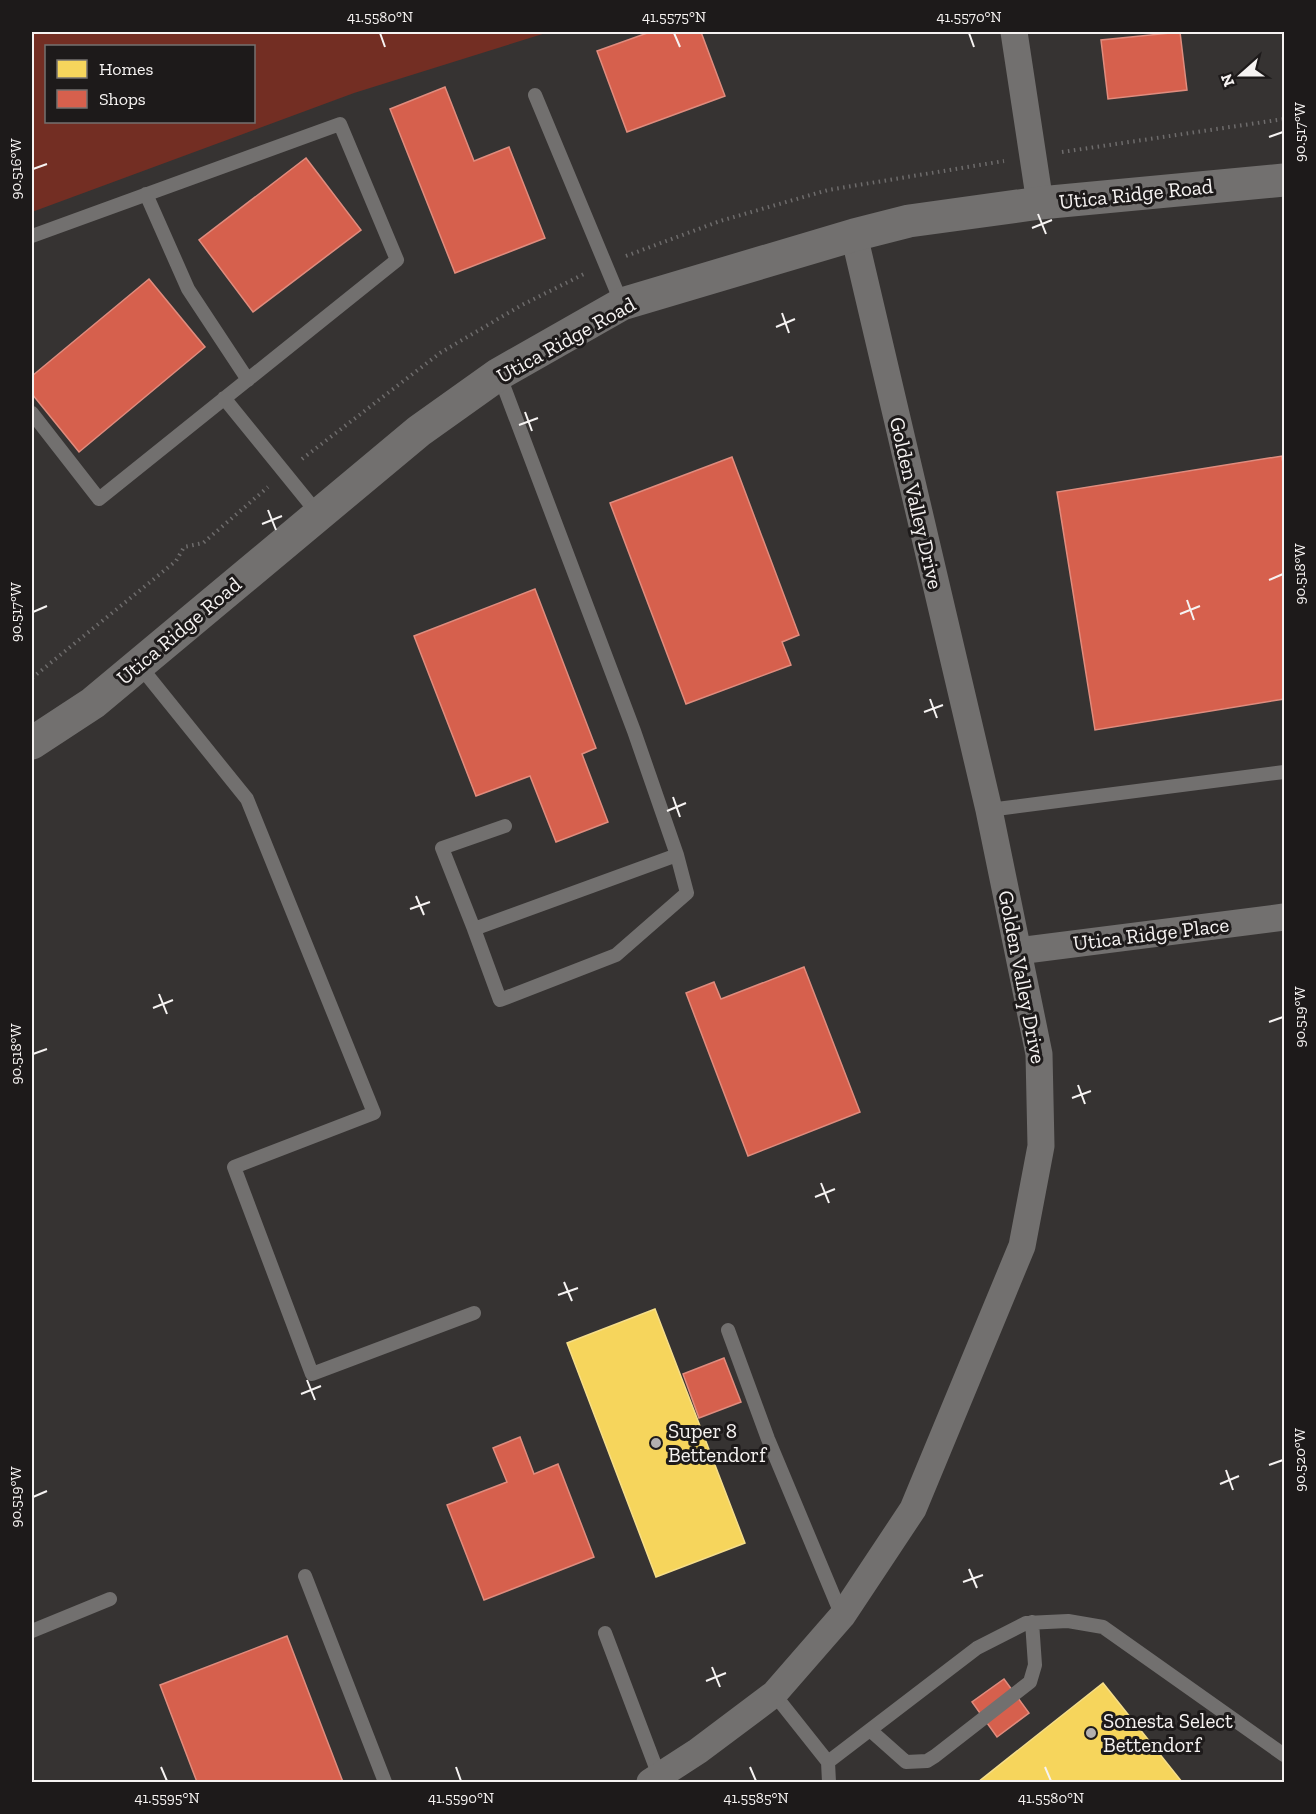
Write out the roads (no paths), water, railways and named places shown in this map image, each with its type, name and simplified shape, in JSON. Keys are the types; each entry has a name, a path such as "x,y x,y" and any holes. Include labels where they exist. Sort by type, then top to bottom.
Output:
{"main road":[{"name":"Utica Ridge Road","path":"32,743 93,703 419,431 499,374 621,304 909,221 1040,203 1284,180"}],"street":[{"path":"1014,32 1040,203"},
{"name":"Golden Valley Drive","path":"657,1780 774,1694 842,1616 913,1509 1022,1246 1041,1146 1040,1054 989,810 854,235"},
{"name":"Utica Ridge Place","path":"1018,951 1284,917"}],"lane":[{"path":"535,95 621,304"},
{"path":"32,236 340,124 397,260 99,499 32,413"},
{"path":"146,194 188,289 248,380"},
{"path":"499,374 634,731 677,855 687,893 616,955 500,1000 442,848 505,826"},
{"path":"224,398 319,515"},
{"path":"139,665 247,799 374,1113 234,1167 312,1374 474,1313"},
{"path":"989,810 1284,772"},
{"path":"474,929 677,855"},
{"path":"728,1330 768,1439 842,1616"},
{"path":"305,1576 385,1782"},
{"path":"32,1630 110,1599"},
{"path":"828,1762 977,1648 1026,1623 1068,1621 1103,1627 1284,1755"},
{"path":"870,1730 906,1762 927,1761 935,1756 1030,1682 1035,1665 1032,1622"},
{"path":"605,1633 657,1780"},
{"path":"774,1694 828,1762 829,1782"}],"place":[{"name":"Super 8 Bettendorf","path":"656,1443"},
{"name":"Sonesta Select Bettendorf","path":"1091,1733"}]}
